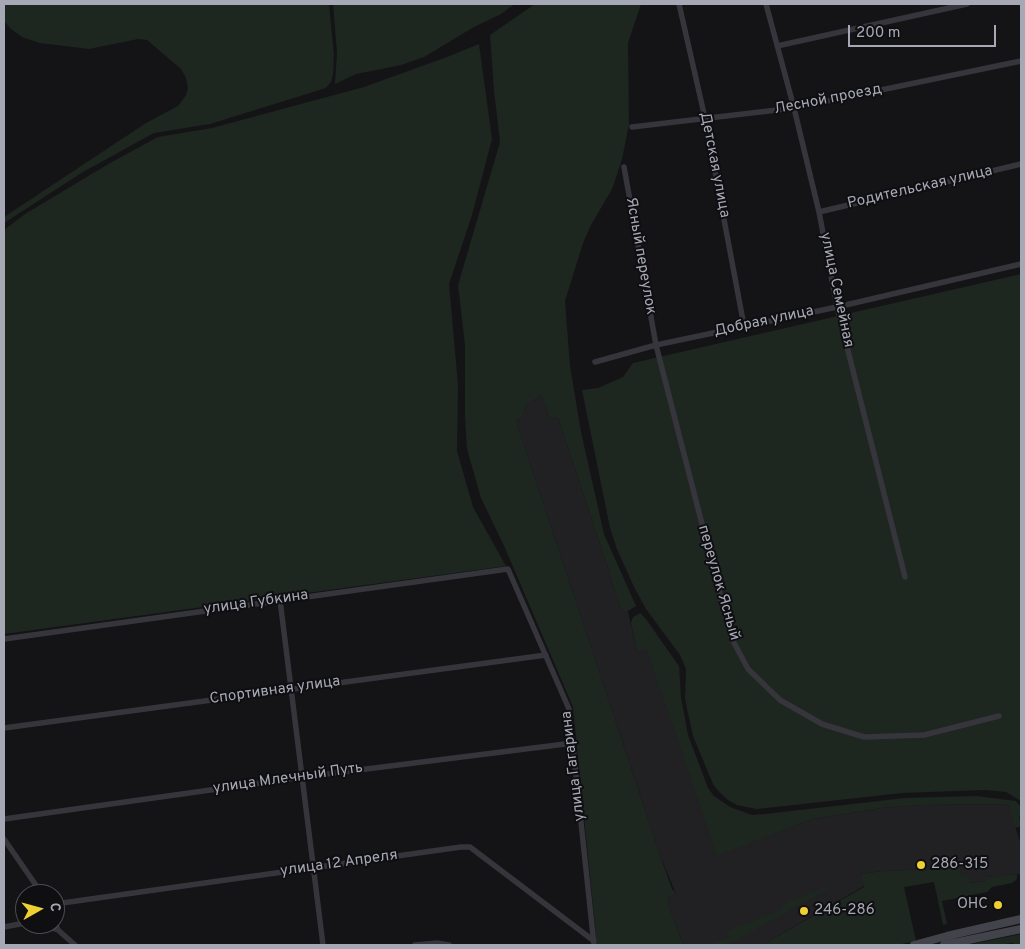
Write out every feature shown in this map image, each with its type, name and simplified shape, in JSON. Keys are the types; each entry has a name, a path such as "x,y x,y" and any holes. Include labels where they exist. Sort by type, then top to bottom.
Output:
{"main road":[{"path":"914,945 1021,919"},
{"path":"947,945 1021,929"}],"street":[{"name":"Детская улица","path":"679,4 705,118 744,326"},
{"name":"улица Семейная","path":"766,4 794,108 819,212 837,307 905,577"},
{"path":"777,46 967,4"},
{"name":"Лесной проезд","path":"632,126 794,108 1021,61"},
{"name":"Родительская улица","path":"819,212 1021,164"},
{"name":"Ясный переулок","path":"624,167 656,345"},
{"name":"Добрая улица","path":"595,362 656,345 837,307 1021,264"},
{"name":"переулок Ясный","path":"656,345 731,637 748,669 780,700 822,724 864,737 924,734 999,716"},
{"name":"улица Губкина","path":"4,639 508,569"},
{"name":"улица Гагарина","path":"508,569 569,709 594,943"},
{"path":"280,600 323,945"},
{"name":"Спортивная улица","path":"4,728 546,655"},
{"name":"улица Млечный Путь","path":"4,819 303,777 573,743"},
{"path":"4,839 35,884"},
{"name":"улица 12 Апреля","path":"65,903 461,846 470,847 594,943"},
{"path":"63,934 75,945"},
{"path":"415,945 437,942 449,945"}],"shaded area":[{"path":"4,4 329,4 334,55 333,75 331,82 326,88 210,124 154,133 83,172 4,223 4,217 146,123 178,106 186,95 188,88 186,78 181,69 147,40 138,39 89,49 40,43 22,37 11,29 4,21"},
{"path":"333,4 515,4 501,14 474,27 424,57 401,65 356,74 335,84 337,53"},
{"path":"535,4 641,4 628,43 629,124 622,159 612,189 583,243 565,301 570,366 581,432 604,534 636,606 628,611 622,611 558,418 550,419 541,395 526,406 522,418 516,421 660,855 672,889 676,894 668,898 669,906 683,945 597,945 573,707 505,548 481,498 467,449 465,345 458,285 500,142 490,35"},
{"path":"479,44 492,139 472,215 449,284 458,385 457,451 473,507 506,566 4,634 4,230 25,214 110,163 158,137 212,128 364,87"},
{"path":"1021,274 1021,801 1006,792 985,790 902,793 757,809 737,805 720,793 713,784 693,736 685,699 686,669 680,655 646,609 617,549 610,528 582,390 598,388 623,377 633,363"},
{"path":"541,395 550,419 558,418 622,611 628,611 637,652 646,648 717,855 813,819 882,808 921,805 1008,804 1021,845 1021,874 986,877 986,881 970,883 961,876 960,868 883,871 860,874 864,886 762,945 683,945 669,906 668,898 676,894 660,855 516,421 522,418 526,406"},
{"path":"640,613 679,666 681,697 688,735 708,788 714,796 730,807 752,815 905,798 976,796 1016,801 1021,807 1021,814 1019,816 1021,826 1015,828 1008,804 921,805 882,808 813,819 717,856 646,649 637,652 631,623 633,617"},
{"path":"960,868 961,876 969,876 970,883 986,881 986,877 1017,874 1017,879 1012,883 992,887 987,892 942,901 947,924 943,925 934,882 904,887 916,941 897,945 762,945 864,887 860,874 883,871"},
{"path":"828,886 828,889 737,940 726,945 709,945 729,937 726,931 783,909 781,905"},
{"path":"1021,934 1021,945 1014,945 1013,943 968,945"}],"place":[{"name":"286-315","path":"921,865"},
{"name":"ОНС","path":"998,905"},
{"name":"246-286","path":"804,911"}]}
